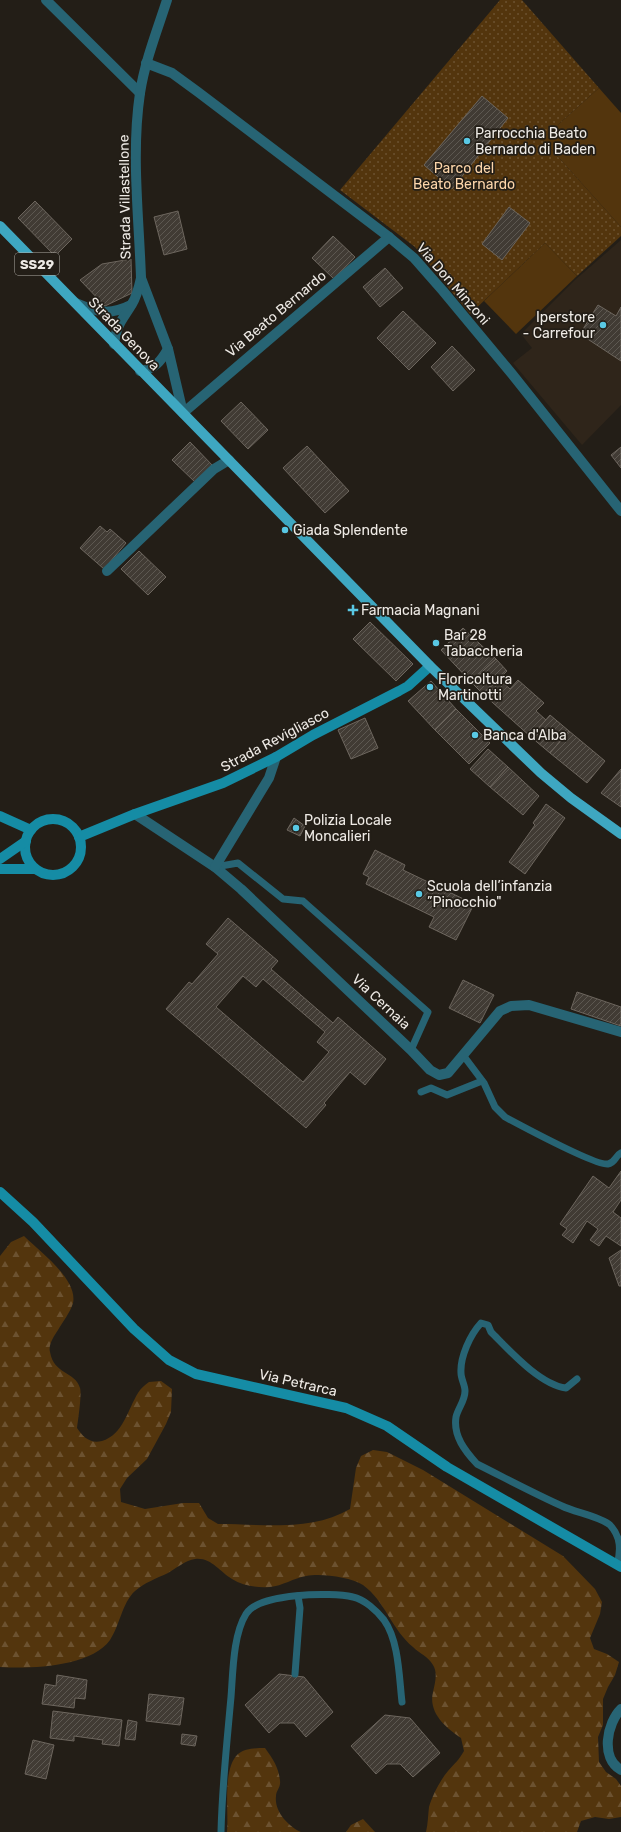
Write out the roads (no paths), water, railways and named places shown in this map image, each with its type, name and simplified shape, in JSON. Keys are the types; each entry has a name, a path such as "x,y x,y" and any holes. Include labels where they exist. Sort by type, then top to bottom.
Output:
{"main road":[{"name":"Strada Genova","path":"0,226 432,669 541,773 571,798 621,834"}],"street":[{"path":"46,0 140,93"},
{"name":"Strada Villastellone","path":"114,344 118,324 132,304 138,292 141,278 136,153 140,93 146,63 167,0"},
{"name":"Via Don Minzoni","path":"146,63 172,73 389,237 414,258 512,374 621,511"},
{"name":"Via Beato Bernardo","path":"183,413 389,237"},
{"name":"Strada Villastellone","path":"141,278 168,349 183,413"},
{"path":"74,302 90,309 106,313 120,311 132,304"},
{"path":"140,371 148,370 159,363 168,349"},
{"path":"107,571 214,469 229,460"},
{"name":"Strada Revigliasco","path":"79,837 135,814 223,783 276,757 313,735 408,686 432,669"},
{"path":"215,867 269,778 276,757"},
{"name":"Via Cernaia","path":"135,814 215,867 241,889 411,1050 430,1070 439,1075 448,1073 500,1011 511,1006 529,1005 621,1032"},
{"path":"0,816 31,830"},
{"path":"53,819 69,824 79,837 81,846 80,855 70,870 61,874 44,874 35,869 26,856 26,841 31,830 41,822 53,819"},
{"path":"0,859 26,841"},
{"path":"0,869 35,869"},
{"name":"Via Petrarca","path":"0,1192 32,1222 134,1329 169,1360 196,1374 346,1408 387,1426 447,1467 619,1566"},
{"path":"621,1709 611,1725 608,1745 609,1756 621,1770"}],"lane":[{"path":"215,867 238,863 283,899 303,901 428,1012 411,1050"},
{"path":"463,1055 484,1083 495,1107 505,1117 587,1158 606,1164 613,1162 621,1153"},
{"path":"421,1092 431,1088 448,1095 482,1081"},
{"path":"577,1379 566,1388 558,1387 524,1365 491,1332 488,1325 481,1323 476,1328 461,1360 461,1375 466,1389 465,1397 456,1417 459,1440 466,1452 477,1464 562,1506 609,1524 618,1536 620,1544 619,1566"},
{"path":"295,1674 300,1608 298,1596"},
{"path":"221,1832 222,1791 235,1657 241,1624 246,1613 255,1606 270,1599 298,1596 353,1597 364,1602 381,1616 393,1638 402,1702"}],"place":[{"name":"Parrocchia Beato Bernardo di Baden","path":"467,141"},
{"name":"Iperstore - Carrefour","path":"603,325"},
{"name":"Giada Splendente","path":"285,530"},
{"name":"Farmacia Magnani","path":"353,610"},
{"name":"Bar 28 Tabaccheria","path":"436,643"},
{"name":"Floricoltura Martinotti","path":"430,687"},
{"name":"Banca d'Alba","path":"475,735"},
{"name":"Polizia Locale Moncalieri","path":"296,828"},
{"name":"Scuola dell’infanzia ”Pinocchio\"","path":"419,894"}],"park label":[{"name":"Parco del Beato Bernardo","path":"464,176"}]}
